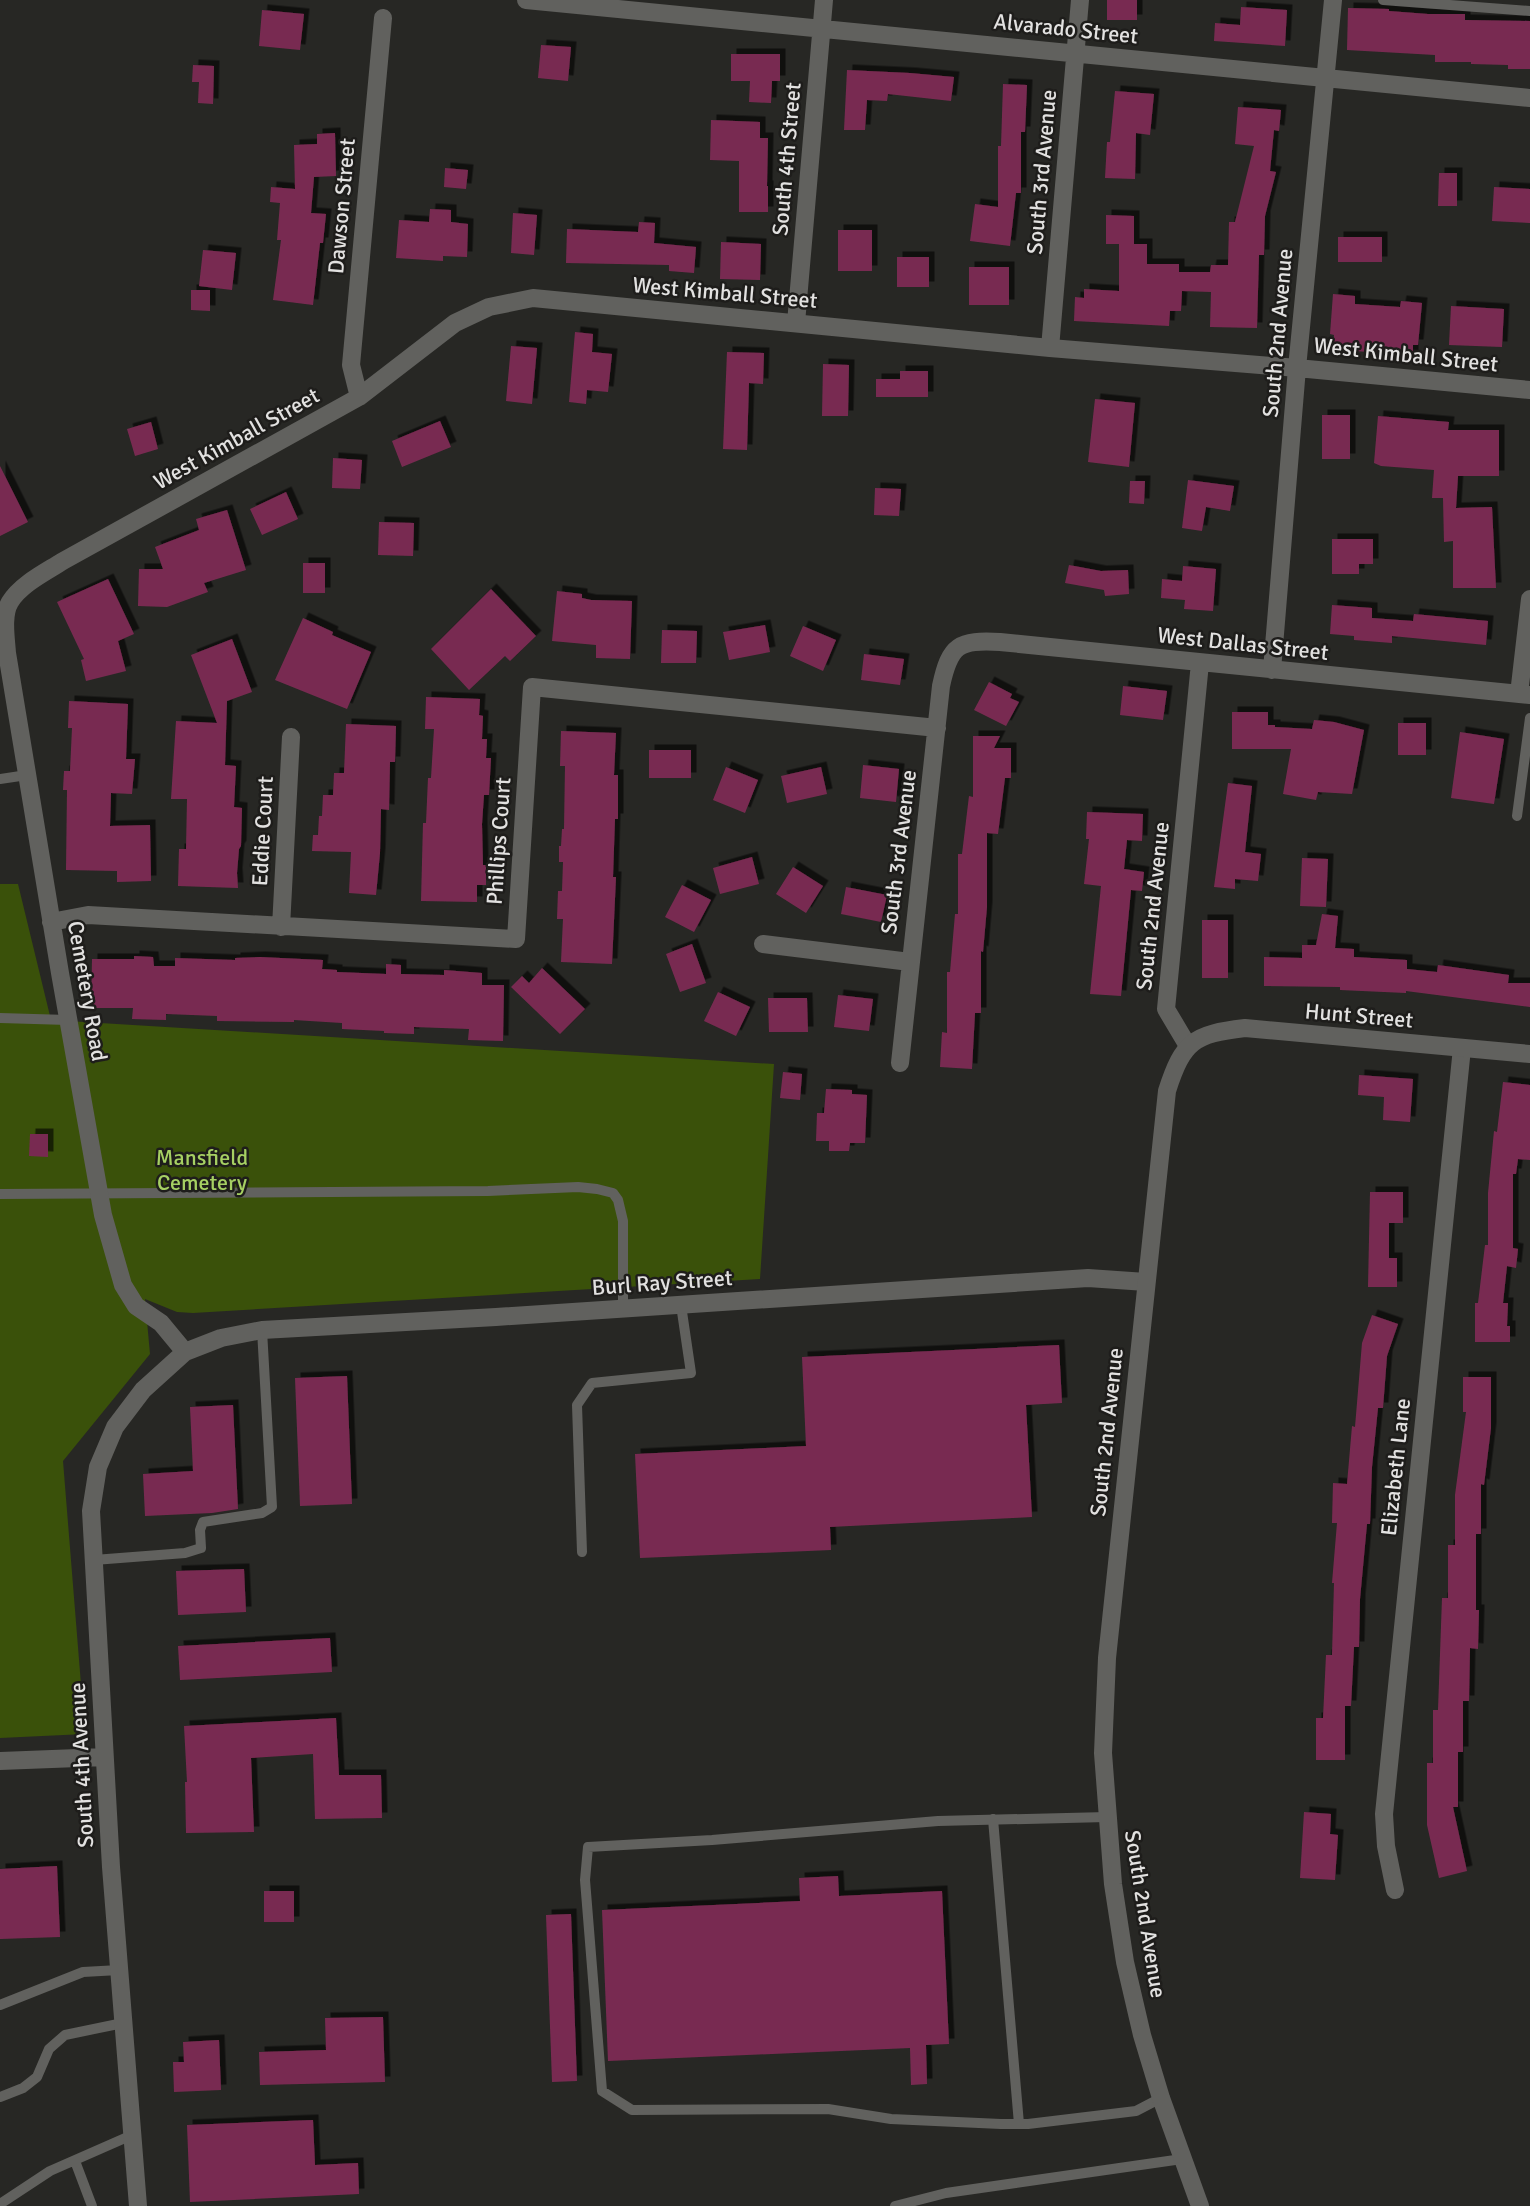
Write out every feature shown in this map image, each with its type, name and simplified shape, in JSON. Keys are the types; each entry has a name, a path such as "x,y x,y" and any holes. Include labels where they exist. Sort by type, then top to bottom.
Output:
{"street":[{"name":"Alvarado Street","path":"526,0 1327,76 1530,98"},
{"name":"South 4th Street","path":"796,323 824,0"},
{"name":"South 3rd Avenue","path":"1050,348 1080,0"},
{"name":"South 2nd Avenue","path":"1272,670 1297,368 1333,0"},
{"name":"Dawson Street","path":"359,397 351,365 383,18"},
{"name":"West Kimball Street","path":"8,612 10,602 25,587 63,561 359,397 455,323 489,307 533,297 1050,348 1530,390"},
{"path":"1524,695 1530,599"},
{"name":"Cemetery Road","path":"8,612 5,623 7,653 51,922 103,1215 123,1285 136,1306 161,1323 185,1352"},
{"name":"West Dallas Street","path":"954,649 973,640 1000,642 1524,695"},
{"name":"South 3rd Avenue","path":"900,1062 937,728 945,667 954,649"},
{"name":"South 2nd Avenue","path":"1200,663 1166,1009 1188,1046 1175,1066 1167,1091 1107,1658 1103,1753 1113,1884 1125,1962 1142,2035 1161,2098 1200,2206"},
{"name":"Phillips Court","path":"51,922 88,915 516,939 532,687 937,728"},
{"name":"Eddie Court","path":"281,927 291,737"},
{"path":"763,944 910,962"},
{"name":"Hunt Street","path":"1188,1046 1212,1032 1245,1028 1530,1054"},
{"name":"Elizabeth Lane","path":"1395,1890 1386,1846 1384,1814 1462,1048"},
{"name":"Burl Ray Street","path":"185,1352 222,1338 262,1330 1088,1278 1146,1282"},
{"name":"South 4th Avenue","path":"138,2206 104,1757 92,1511 98,1467 115,1427 143,1390 185,1352"},
{"path":"0,1761 104,1757"}],"lane":[{"path":"1383,0 1530,11"},
{"path":"1517,816 1530,718"},
{"path":"0,779 27,775"},
{"path":"0,1018 68,1020"},
{"path":"0,1194 488,1191 578,1187 597,1189 613,1193 618,1200 623,1221 623,1308"},
{"path":"582,1552 577,1405 592,1383 691,1373 681,1305"},
{"path":"94,1560 185,1553 201,1548 200,1530 203,1522 262,1513 272,1507 262,1330"},
{"path":"1107,1817 938,1821 724,1839 588,1847 585,1880 602,2091 632,2110 828,2109 891,2119 1019,2124 1136,2111 1161,2098"},
{"path":"993,1819 1019,2124"},
{"path":"0,2005 83,1972 119,1970"},
{"path":"0,2097 23,2088 37,2077 49,2049 65,2035 123,2023"},
{"path":"0,2204 50,2171 132,2135"},
{"path":"895,2206 946,2193 1182,2159"},
{"path":"75,2161 92,2206"}],"green space":[{"name":"Mansfield Cemetery","path":"0,884 18,884 51,1020 774,1064 760,1279 193,1313 177,1312 145,1299 150,1354 63,1461 85,1734 0,1738"}],"building":[{"path":"1107,0 1137,0 1137,20 1107,20"},
{"path":"1241,7 1287,10 1285,46 1214,41 1215,23 1240,25"},
{"path":"1348,8 1389,9 1389,11 1428,14 1465,14 1465,20 1530,21 1530,69 1508,69 1508,65 1471,64 1471,62 1435,62 1435,55 1347,50"},
{"path":"262,10 304,14 300,50 259,46"},
{"path":"541,45 571,47 568,81 538,78"},
{"path":"731,54 780,54 780,81 772,81 771,103 749,102 750,81 731,81"},
{"path":"193,65 214,66 213,104 198,103 199,82 192,82"},
{"path":"847,70 954,77 951,101 888,94 887,101 867,100 865,130 844,130"},
{"path":"1003,84 1027,85 1025,132 1021,132 1021,193 1016,193 1010,246 970,241 975,204 998,207 998,146 1001,146"},
{"path":"1115,91 1154,94 1150,135 1136,133 1135,179 1105,178 1107,142 1110,142"},
{"path":"1238,107 1281,110 1279,131 1274,130 1270,171 1276,172 1265,216 1264,255 1259,255 1257,328 1210,327 1211,292 1182,291 1181,311 1170,311 1169,326 1074,321 1075,297 1084,298 1084,289 1119,291 1119,244 1106,244 1106,215 1134,216 1134,244 1147,244 1147,264 1179,264 1179,272 1210,272 1211,265 1228,265 1229,222 1235,222 1254,146 1235,144"},
{"path":"711,120 760,122 760,138 768,138 768,212 739,212 739,161 710,160"},
{"path":"335,133 336,176 314,177 311,213 326,214 323,243 320,243 313,305 273,300 281,240 277,240 280,203 270,202 271,187 295,189 294,145 317,144 317,134"},
{"path":"445,168 468,170 466,189 444,187"},
{"path":"1439,173 1457,173 1457,206 1438,206"},
{"path":"1494,187 1530,189 1530,223 1492,221"},
{"path":"430,209 451,210 451,222 468,224 467,257 443,256 443,261 396,258 399,220 429,222"},
{"path":"513,213 537,215 534,255 511,253"},
{"path":"639,222 655,223 654,243 696,247 694,273 669,271 669,265 566,263 567,229 638,232"},
{"path":"838,230 872,230 872,271 838,271"},
{"path":"1338,237 1382,237 1382,262 1338,262"},
{"path":"721,242 761,244 760,280 720,279"},
{"path":"203,250 236,253 232,290 199,286"},
{"path":"897,257 929,257 929,287 897,287"},
{"path":"969,267 1009,267 1009,305 969,305"},
{"path":"191,290 210,290 210,311 191,310"},
{"path":"1333,294 1355,296 1355,304 1400,307 1401,301 1422,303 1418,345 1413,345 1413,356 1333,349 1334,335 1330,334"},
{"path":"1451,306 1504,309 1502,347 1449,345"},
{"path":"575,332 593,334 592,352 612,354 608,392 587,390 586,404 569,402"},
{"path":"511,346 537,348 532,404 506,401"},
{"path":"727,352 764,353 763,384 749,383 747,450 723,449"},
{"path":"823,364 849,365 848,416 822,416"},
{"path":"900,371 928,371 928,397 876,397 876,379 900,379"},
{"path":"1095,399 1135,403 1129,467 1088,462"},
{"path":"1322,415 1350,415 1350,459 1322,459"},
{"path":"1378,416 1449,422 1448,430 1499,430 1499,476 1458,476 1456,508 1492,507 1496,588 1453,588 1453,541 1444,542 1443,498 1432,498 1434,470 1381,466 1374,463"},
{"path":"440,421 451,447 402,467 392,441"},
{"path":"151,422 158,449 135,456 127,429"},
{"path":"333,458 362,460 360,489 332,488"},
{"path":"0,466 28,522 0,536"},
{"path":"1188,480 1234,486 1230,511 1206,507 1202,531 1182,528"},
{"path":"1130,481 1145,481 1144,504 1129,503"},
{"path":"875,488 901,489 899,516 874,515"},
{"path":"286,492 298,519 262,535 250,509"},
{"path":"227,510 246,570 204,583 208,592 167,607 138,606 139,569 163,569 155,547 199,530 196,519"},
{"path":"379,522 414,523 413,556 378,555"},
{"path":"1332,539 1373,539 1373,564 1359,564 1359,574 1332,574"},
{"path":"303,563 325,563 325,593 303,593"},
{"path":"1069,565 1101,571 1128,570 1129,594 1105,596 1104,590 1065,583"},
{"path":"1183,566 1216,569 1213,611 1184,609 1185,600 1161,598 1162,579 1182,581"},
{"path":"108,579 134,634 118,641 126,671 86,681 81,660 84,659 57,602"},
{"path":"491,589 536,636 510,661 505,656 469,690 431,649"},
{"path":"557,591 582,594 582,598 591,600 632,601 630,659 596,658 596,645 552,641"},
{"path":"1332,605 1372,608 1372,618 1413,621 1414,614 1488,621 1486,645 1392,636 1392,643 1354,640 1354,636 1330,634"},
{"path":"303,618 333,632 332,635 371,652 347,709 275,680"},
{"path":"765,625 770,652 729,660 723,632"},
{"path":"803,626 836,640 823,671 790,656"},
{"path":"662,630 697,631 696,663 661,663"},
{"path":"232,639 252,692 227,701 225,765 236,766 234,807 242,808 238,888 178,886 179,849 186,849 187,799 171,799 176,721 217,723 191,655"},
{"path":"864,654 904,659 900,685 861,680"},
{"path":"989,682 1012,694 1010,698 1019,702 1006,726 974,710"},
{"path":"1123,686 1167,691 1163,720 1120,715"},
{"path":"426,697 480,699 479,715 483,716 482,739 487,739 486,758 491,758 489,795 484,795 482,824 486,885 477,885 477,902 421,901 423,823 426,823 428,778 431,778 434,729 425,729"},
{"path":"69,701 128,704 126,759 135,759 132,794 111,793 110,826 150,825 151,881 117,882 117,871 66,870 67,790 63,790 64,771 70,771 72,728 68,728"},
{"path":"1232,712 1268,712 1268,725 1275,725 1275,727 1312,729 1314,720 1334,722 1364,730 1352,794 1318,792 1316,800 1283,794 1291,749 1232,749"},
{"path":"1398,723 1426,723 1426,755 1398,755"},
{"path":"346,724 396,726 395,762 390,762 389,810 381,809 376,895 349,893 351,852 312,851 313,835 318,835 319,816 322,816 323,795 333,795 334,773 344,773"},
{"path":"561,731 616,733 614,775 618,775 618,819 615,819 613,877 616,877 612,964 561,962 563,919 557,919 558,891 562,891 563,862 559,862 559,846 561,846 562,829 564,829 565,766 560,766"},
{"path":"1460,732 1504,739 1494,804 1451,798"},
{"path":"973,736 1000,736 994,748 1011,748 1011,778 1005,778 998,834 987,833 987,907 983,952 981,951 981,1013 975,1013 972,1069 940,1067 942,1032 947,1033 947,972 950,972 955,914 958,914 958,854 962,854 969,796 973,797"},
{"path":"649,750 691,750 691,778 649,778"},
{"path":"863,765 899,769 896,802 860,798"},
{"path":"726,767 758,780 745,813 713,800"},
{"path":"821,767 827,794 787,803 781,776"},
{"path":"1228,783 1252,786 1245,852 1261,854 1258,881 1235,879 1235,889 1214,887"},
{"path":"1087,812 1143,814 1142,841 1127,840 1124,869 1144,872 1142,891 1131,890 1121,996 1090,994 1101,886 1084,884 1089,839 1086,839"},
{"path":"752,857 759,884 720,894 713,868"},
{"path":"1302,858 1328,859 1326,907 1300,906"},
{"path":"793,867 823,886 806,913 776,894"},
{"path":"682,885 711,900 694,932 665,917"},
{"path":"846,887 887,895 881,922 841,914"},
{"path":"1322,914 1338,916 1335,948 1354,949 1354,957 1407,960 1407,969 1437,972 1438,965 1509,975 1508,983 1530,983 1530,1007 1406,991 1406,993 1340,990 1340,987 1264,986 1264,957 1302,958 1302,945 1316,945"},
{"path":"1202,920 1228,920 1228,978 1202,978"},
{"path":"692,944 706,983 680,992 666,954"},
{"path":"134,956 153,957 154,966 175,966 175,958 235,960 235,958 260,957 323,960 322,969 337,970 337,972 386,974 386,964 401,965 401,974 444,975 444,970 482,973 482,985 504,985 503,1041 468,1040 469,1029 414,1027 414,1034 342,1029 342,1023 294,1020 294,1022 217,1021 217,1016 166,1014 166,1020 132,1019 133,1008 91,1008 92,959 134,959"},
{"path":"542,968 585,1009 560,1034 511,987 522,976 529,983"},
{"path":"718,992 750,1007 736,1036 704,1021"},
{"path":"838,995 873,999 869,1031 834,1027"},
{"path":"768,998 807,998 808,1032 769,1032"},
{"path":"783,1072 802,1074 800,1100 780,1098"},
{"path":"1359,1075 1413,1079 1410,1122 1383,1120 1384,1097 1358,1095"},
{"path":"1503,1082 1530,1085 1530,1160 1518,1159 1516,1174 1513,1174 1513,1248 1518,1249 1516,1268 1507,1266 1503,1303 1508,1303 1507,1326 1510,1326 1510,1342 1475,1342 1475,1303 1478,1303 1485,1245 1488,1245 1488,1193 1494,1131 1497,1132"},
{"path":"826,1089 852,1090 852,1094 867,1095 865,1143 850,1143 849,1151 829,1151 829,1141 816,1141 817,1113 824,1113"},
{"path":"30,1134 48,1134 48,1157 29,1156"},
{"path":"1370,1192 1403,1192 1403,1223 1389,1223 1389,1258 1397,1258 1397,1287 1368,1287"},
{"path":"1372,1315 1398,1324 1387,1356 1383,1408 1378,1408 1372,1467 1370,1524 1367,1524 1360,1599 1359,1647 1354,1647 1351,1706 1345,1706 1345,1760 1316,1760 1316,1718 1323,1718 1326,1655 1332,1655 1334,1583 1332,1583 1337,1523 1332,1523 1333,1483 1347,1484 1352,1426 1355,1427 1362,1343"},
{"path":"1059,1345 1062,1403 1026,1405 1032,1517 830,1527 831,1550 640,1558 635,1454 806,1446 802,1357"},
{"path":"347,1376 352,1504 300,1506 295,1378"},
{"path":"1463,1377 1491,1377 1491,1428 1484,1485 1481,1484 1481,1534 1476,1534 1478,1649 1470,1648 1469,1701 1463,1701 1463,1752 1458,1752 1458,1807 1453,1807 1467,1871 1439,1878 1427,1825 1427,1763 1433,1763 1433,1710 1438,1710 1442,1598 1448,1598 1448,1545 1455,1545 1455,1495 1466,1412 1463,1412"},
{"path":"233,1405 238,1509 212,1513 145,1516 143,1474 193,1471 190,1407"},
{"path":"244,1569 246,1612 178,1615 176,1571"},
{"path":"330,1638 332,1672 180,1680 178,1646"},
{"path":"336,1718 339,1775 381,1775 382,1818 315,1819 313,1754 251,1758 254,1832 186,1833 185,1782 187,1782 184,1726"},
{"path":"1304,1812 1331,1814 1330,1834 1338,1835 1335,1880 1300,1878"},
{"path":"57,1866 60,1937 0,1939 0,1869"},
{"path":"838,1876 839,1896 942,1891 949,2044 926,2045 927,2084 911,2085 910,2048 608,2061 602,1910 800,1901 799,1878"},
{"path":"264,1891 294,1891 294,1922 264,1922"},
{"path":"571,1914 577,2081 552,2082 546,1915"},
{"path":"383,2017 385,2082 260,2085 259,2052 326,2050 325,2018"},
{"path":"219,2040 221,2090 174,2092 173,2062 184,2062 183,2042"},
{"path":"313,2120 315,2165 358,2163 359,2194 190,2202 187,2125"}]}
